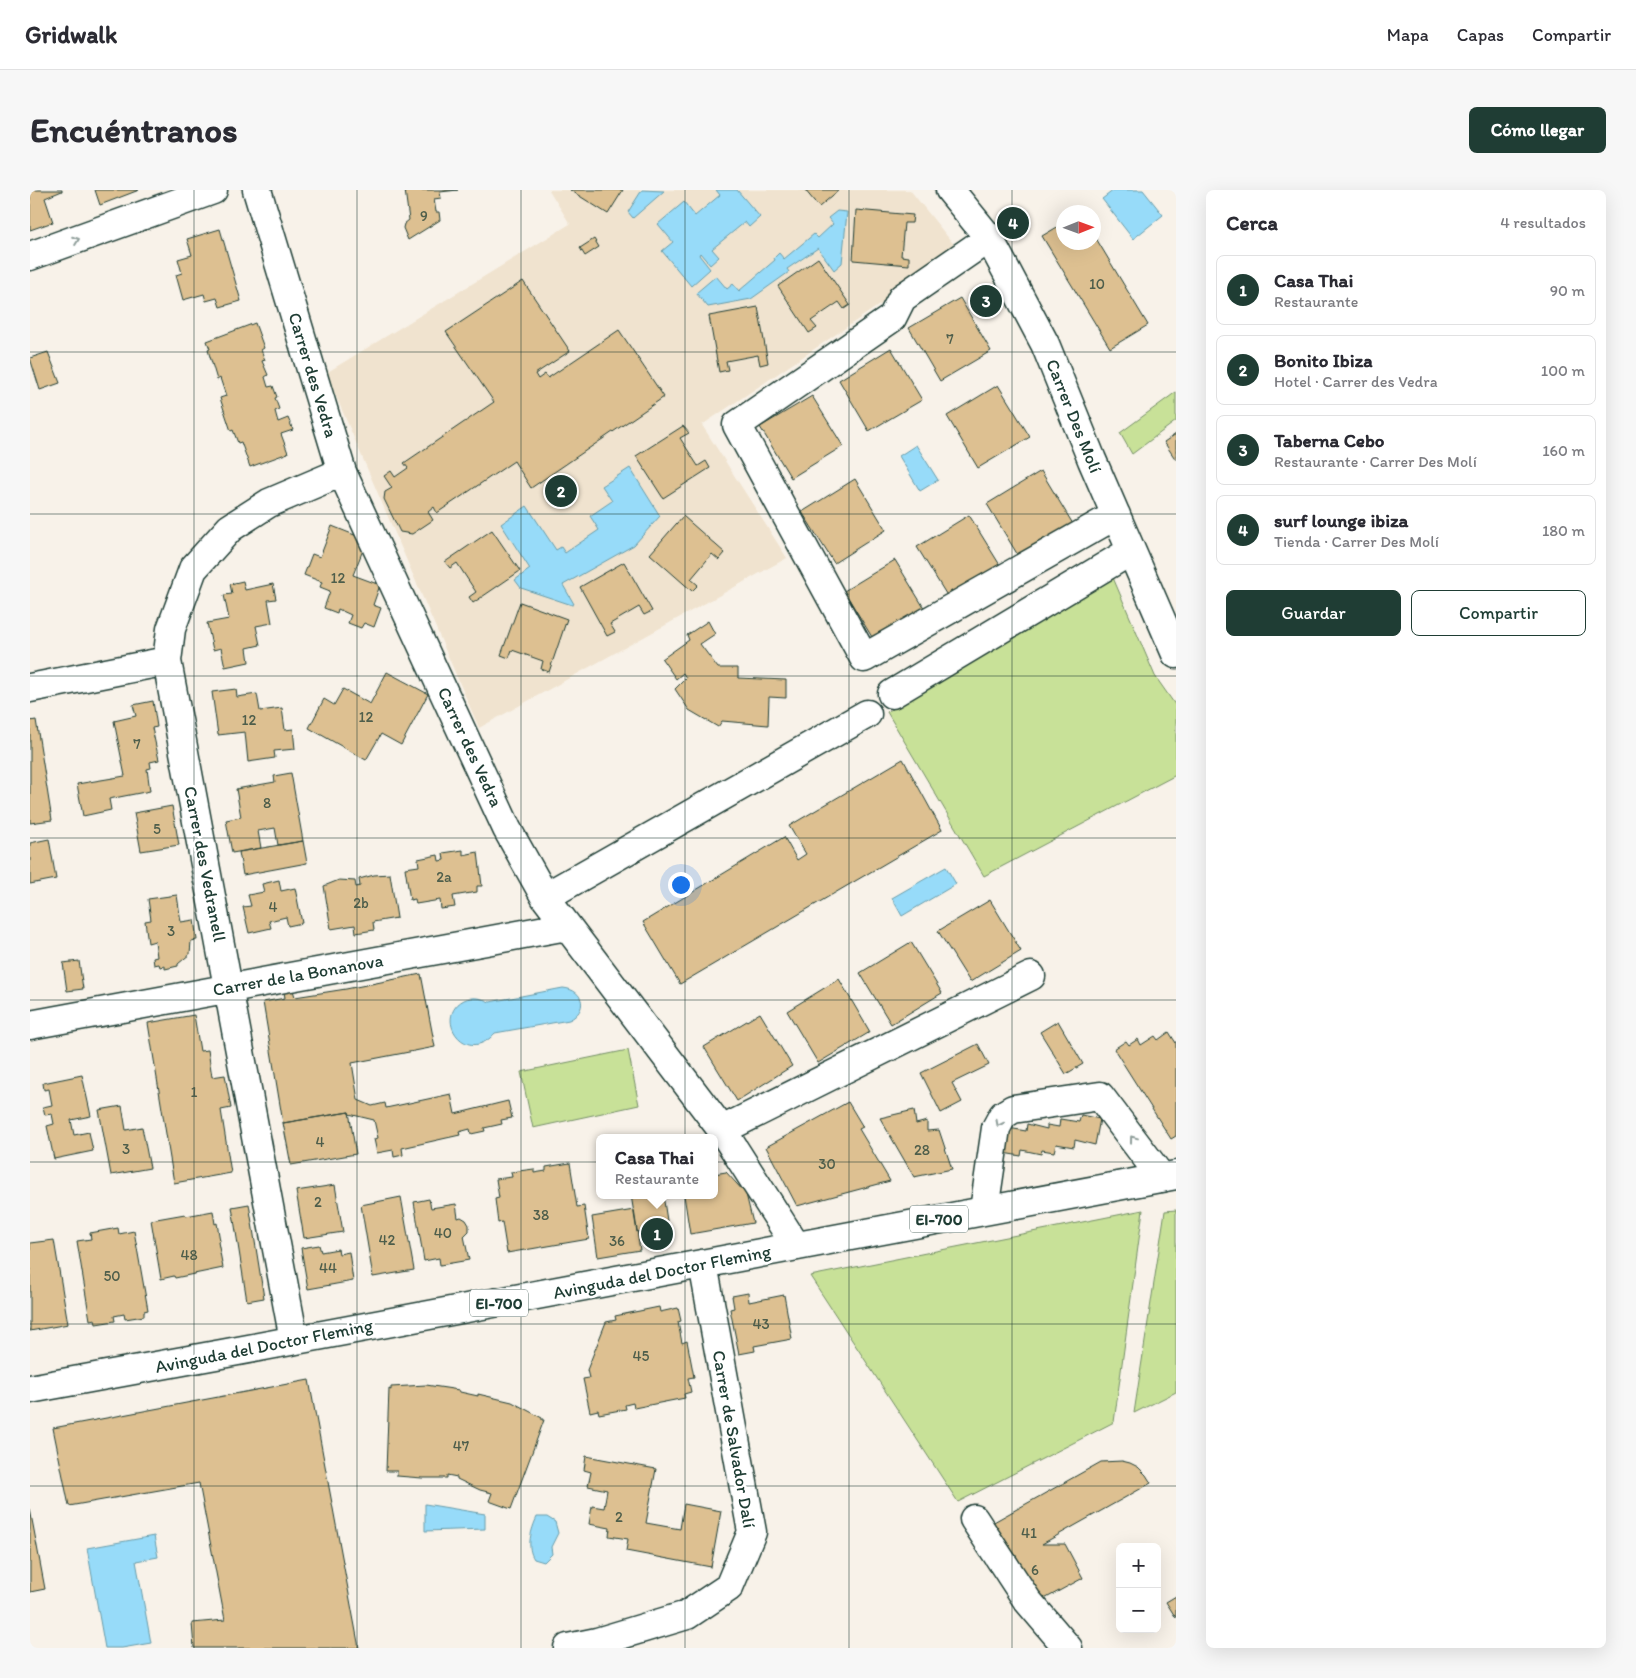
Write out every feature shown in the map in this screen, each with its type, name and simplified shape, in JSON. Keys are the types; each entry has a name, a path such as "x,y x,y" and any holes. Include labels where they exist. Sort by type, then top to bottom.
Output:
{"street":[{"path":"30,256 213,190"},
{"name":"Carrer des Vedra","path":"257,190 342,472 507,829 545,897 722,1130 796,1246"},
{"name":"Carrer Des Molí","path":"950,190 989,238 1044,344 1176,654"},
{"path":"989,238 902,298 892,318 737,425 864,658 1116,515"},
{"name":"Carrer des Vedranell","path":"294,1340 167,661 171,628 193,569 230,528 269,503 342,472"},
{"path":"892,694 1131,550"},
{"path":"30,688 167,661"},
{"path":"545,897 867,714"},
{"name":"Carrer de la Bonanova","path":"30,1025 567,926"},
{"path":"722,1130 1031,976"},
{"path":"984,1210 996,1128 1003,1115 1013,1110 1100,1096 1169,1177"},
{"name":"Avinguda del Doctor Fleming","path":"30,1388 1169,1177"},
{"name":"Carrer de Salvador Dalí","path":"568,1648 597,1642 687,1615 729,1587 752,1532 703,1264"},
{"path":"974,1519 1027,1600 1068,1648"}],"shaded area":[{"path":"549,190 910,190 959,251 702,425 787,558 479,728 326,373 570,224"}],"green space":[{"path":"1176,392 1176,421 1132,454 1120,433"},
{"path":"1111,573 1155,676 1176,706 1176,775 984,876 887,712"},
{"path":"628,1050 639,1105 533,1128 521,1072"},
{"path":"1143,1210 1114,1422 958,1502 810,1276"},
{"path":"1176,1210 1176,1392 1134,1413 1165,1211"}],"water":[{"path":"642,190 664,191 633,218 628,212"},
{"path":"716,190 737,190 760,217 749,227 745,222 712,249 719,257 710,265 700,253 699,255 710,269 691,286 662,251 673,242 658,224 684,202 695,216 720,195"},
{"path":"1114,190 1143,190 1163,215 1133,239 1102,199"},
{"path":"837,211 847,212 842,263 834,270 818,248 787,269 789,272 751,299 708,307 696,293 716,276 727,289 733,284 739,291 775,260 774,258 779,253 784,259 814,234 818,238 833,224 828,218"},
{"path":"916,445 938,480 920,491 899,456"},
{"path":"630,468 660,516 634,545 563,585 574,604 572,605 521,588 515,580 530,569 501,524 527,506 556,550 561,547 565,553 599,530 590,516 612,501 602,486"},
{"path":"946,867 956,884 902,916 892,898"},
{"path":"563,988 576,993 581,1001 579,1011 569,1020 495,1033 484,1042 473,1045 464,1042 457,1036 452,1027 451,1017 455,1008 464,1000 477,998 490,1002"},
{"path":"425,1504 485,1514 485,1529 425,1531"},
{"path":"537,1517 547,1517 555,1522 558,1533 551,1547 552,1554 544,1562 534,1559 530,1549 531,1533"},
{"path":"154,1536 158,1557 136,1561 151,1643 122,1648 105,1648 87,1548"}],"building":[{"path":"30,190 62,191 45,198 53,222 30,230"},
{"path":"95,190 139,190 100,205"},
{"path":"405,190 458,190 440,192 441,198 434,199 436,212 439,212 440,220 408,240 403,228 404,224 409,220"},
{"path":"570,190 623,190 608,214"},
{"path":"805,190 839,190 819,207"},
{"path":"856,210 913,215 912,223 904,223 901,256 909,257 909,265 853,260"},
{"path":"1056,228 1056,250 1101,250 1101,247 1148,325 1110,348 1042,236"},
{"path":"220,229 241,301 220,307 217,298 206,301 204,294 183,300 176,275 182,273 178,259 192,255 187,239"},
{"path":"594,239 599,247 585,256 580,248"},
{"path":"818,258 850,305 844,309 839,302 811,321 817,328 809,333 778,286"},
{"path":"523,281 570,351 535,374 538,379 545,374 548,378 619,330 664,397 531,488 514,461 437,513 434,507 428,512 433,520 412,534 400,532 384,499 385,492 392,488 384,476 391,471 395,477 408,468 404,463 494,402 446,332"},
{"path":"960,298 991,351 940,381 909,328"},
{"path":"758,307 768,363 760,365 758,355 726,361 728,370 719,372 709,316"},
{"path":"255,323 264,348 261,350 265,360 262,361 268,375 265,377 268,387 273,386 277,397 275,398 279,409 275,411 278,422 288,418 293,430 281,434 288,453 250,467 241,442 238,443 233,430 231,431 220,398 226,396 220,378 217,380 207,341"},
{"path":"891,348 922,400 869,431 839,380"},
{"path":"48,352 60,383 40,390 30,358"},
{"path":"998,385 1030,437 978,468 947,416"},
{"path":"812,396 843,446 791,478 760,427"},
{"path":"683,426 689,433 680,438 698,466 706,461 710,468 663,498 636,456"},
{"path":"1176,434 1176,460 1164,442"},
{"path":"1041,471 1073,524 1019,557 987,504"},
{"path":"855,479 886,530 834,563 802,512"},
{"path":"969,515 1003,570 951,602 917,547"},
{"path":"683,516 725,553 719,560 712,554 691,579 698,585 692,591 650,554"},
{"path":"332,526 367,540 353,575 380,585 373,605 381,608 374,627 364,623 361,628 348,623 351,615 338,609 337,613 324,608 330,591 320,587 322,582 304,575 312,554 320,557"},
{"path":"492,530 520,571 473,603 469,597 476,592 457,563 450,568 445,562"},
{"path":"895,560 926,611 875,642 844,591"},
{"path":"624,562 652,611 644,615 639,607 610,624 615,632 607,636 580,587"},
{"path":"243,581 245,590 273,584 276,599 268,600 272,623 256,626 260,645 247,648 249,662 225,667 221,648 213,650 207,623 229,619 224,595 232,594 230,584"},
{"path":"520,602 567,619 549,672 541,669 543,661 512,650 509,658 501,655"},
{"path":"708,621 715,634 700,644 718,668 738,668 738,678 786,680 786,698 769,697 768,725 722,721 718,727 689,710 675,689 686,678 683,673 676,679 662,659 689,640 687,635"},
{"path":"387,672 428,694 401,745 381,734 366,760 309,728 324,699 334,705 343,689 370,704"},
{"path":"236,689 237,697 257,694 260,711 282,708 285,730 293,729 295,749 274,751 275,758 248,762 245,732 218,735 212,692"},
{"path":"153,701 157,727 152,728 159,760 150,762 151,768 147,769 150,791 109,799 111,810 83,816 77,784 125,776 114,721 136,716 133,705"},
{"path":"36,720 52,820 30,823 30,721"},
{"path":"903,759 942,830 680,984 643,922 784,837 797,860 806,854 789,826"},
{"path":"291,773 303,841 278,845 275,828 258,831 261,848 232,853 226,820 241,817 236,789 275,782 274,776"},
{"path":"172,806 179,845 141,851 134,813"},
{"path":"49,839 56,879 30,884 30,843"},
{"path":"303,841 307,863 243,875 239,852"},
{"path":"463,850 463,855 478,852 482,886 477,886 477,892 453,896 455,907 441,909 440,900 416,904 415,899 410,900 405,868 419,866 418,859 438,855 439,861 444,860 443,853"},
{"path":"390,874 397,918 373,922 374,930 356,933 355,925 331,929 324,886 339,880 355,881 356,887 360,886 359,879 374,875"},
{"path":"279,880 281,891 295,888 302,923 288,926 286,917 269,921 271,928 249,933 243,907 251,906 248,895 264,892 262,884"},
{"path":"177,895 181,922 194,920 197,940 191,941 190,954 178,966 165,969 165,966 154,965 153,958 157,957 155,941 148,943 145,921 151,920 148,899"},
{"path":"990,900 1021,951 970,982 938,931"},
{"path":"911,942 942,993 891,1024 860,973"},
{"path":"79,961 83,989 67,991 63,963"},
{"path":"421,974 435,1047 352,1063 358,1100 372,1106 385,1103 386,1108 451,1094 455,1114 508,1101 512,1118 501,1120 502,1124 484,1128 485,1131 471,1134 470,1129 459,1132 460,1135 402,1148 403,1155 394,1157 393,1150 377,1153 374,1139 378,1138 374,1120 349,1114 349,1112 283,1123 263,1002 285,998 284,992 293,990 295,997"},
{"path":"839,979 870,1032 818,1063 787,1011"},
{"path":"760,1013 792,1066 737,1101 704,1047"},
{"path":"194,1015 200,1051 208,1050 212,1077 225,1075 231,1108 221,1110 231,1173 174,1183 148,1023"},
{"path":"1058,1021 1083,1064 1066,1074 1040,1032"},
{"path":"1169,1032 1176,1043 1176,1136 1171,1139 1114,1049 1126,1041 1129,1045 1138,1039 1141,1045 1155,1036 1158,1040"},
{"path":"978,1044 989,1065 952,1083 962,1102 941,1113 921,1073"},
{"path":"82,1075 91,1116 71,1120 74,1135 89,1132 93,1151 54,1159 47,1126 54,1124 52,1114 45,1115 43,1107 52,1105 49,1089 44,1090 43,1083"},
{"path":"848,1102 863,1127 859,1129 890,1181 797,1206 766,1147"},
{"path":"122,1106 126,1130 142,1127 150,1168 111,1175 99,1110"},
{"path":"914,1110 916,1124 927,1121 927,1131 939,1130 952,1169 914,1177 880,1118"},
{"path":"349,1112 356,1154 291,1165 283,1123"},
{"path":"1081,1115 1100,1119 1095,1145 1075,1140 1074,1147 1056,1144 1054,1152 1042,1150 1041,1154 1022,1150 1021,1156 1003,1153 1008,1128 1026,1131 1027,1124 1047,1129 1047,1125 1059,1127 1060,1119 1079,1122"},
{"path":"570,1163 577,1207 584,1206 589,1239 507,1253 502,1222 498,1223 495,1199 499,1198 496,1179 512,1177 511,1172 534,1169 534,1173 546,1171 546,1167"},
{"path":"726,1172 746,1194 753,1223 690,1234 685,1199 718,1199 718,1173"},
{"path":"335,1185 343,1232 304,1238 296,1191"},
{"path":"401,1197 414,1270 373,1277 361,1205"},
{"path":"429,1199 431,1208 456,1204 458,1218 461,1217 466,1220 469,1225 469,1231 464,1236 469,1260 440,1265 439,1258 424,1261 414,1202"},
{"path":"632,1199 664,1199 668,1227 637,1232"},
{"path":"249,1204 264,1298 247,1301 232,1207"},
{"path":"634,1210 640,1250 598,1257 592,1217"},
{"path":"213,1211 215,1224 217,1223 220,1241 218,1242 223,1268 161,1279 151,1220"},
{"path":"118,1228 119,1234 134,1231 148,1310 144,1311 144,1316 125,1319 124,1314 114,1316 115,1321 96,1324 95,1319 90,1320 77,1241 91,1239 90,1233"},
{"path":"54,1240 68,1324 30,1331 30,1243"},
{"path":"319,1245 321,1252 338,1249 339,1254 349,1252 353,1281 308,1289 301,1248"},
{"path":"748,1293 749,1302 784,1295 792,1339 754,1346 755,1351 739,1354 730,1309 734,1308 732,1296"},
{"path":"659,1307 660,1312 678,1308 681,1321 678,1322 682,1343 687,1341 694,1377 688,1378 691,1392 684,1394 685,1398 634,1408 633,1403 625,1405 626,1409 599,1414 598,1410 590,1412 583,1379 589,1378 587,1370 606,1322 616,1320 615,1316"},
{"path":"309,1380 359,1648 194,1648 192,1623 225,1620 199,1483 69,1506 53,1428"},
{"path":"426,1385 512,1402 544,1420 511,1509 489,1501 492,1493 480,1490 457,1479 457,1477 447,1475 447,1478 397,1476 397,1471 386,1471 389,1389 391,1390 391,1387"},
{"path":"586,1456 656,1469 646,1523 680,1529 684,1504 721,1511 711,1567 626,1551 628,1539 609,1536 610,1528 589,1524 592,1506 604,1508 607,1490 588,1486 591,1472 584,1470"},
{"path":"1122,1461 1138,1467 1151,1483 1042,1544 1065,1544 1083,1578 1037,1603 992,1523 1101,1462"},
{"path":"30,1509 45,1589 30,1592"},
{"path":"1176,1596 1176,1618 1166,1602"}],"place":[{"name":"surf lounge ibiza","path":"1013,223"},
{"name":"Taberna Cebo","path":"986,301"},
{"name":"Bonito Ibiza","path":"561,491"},
{"name":"Casa Thai","path":"657,1234"}]}
